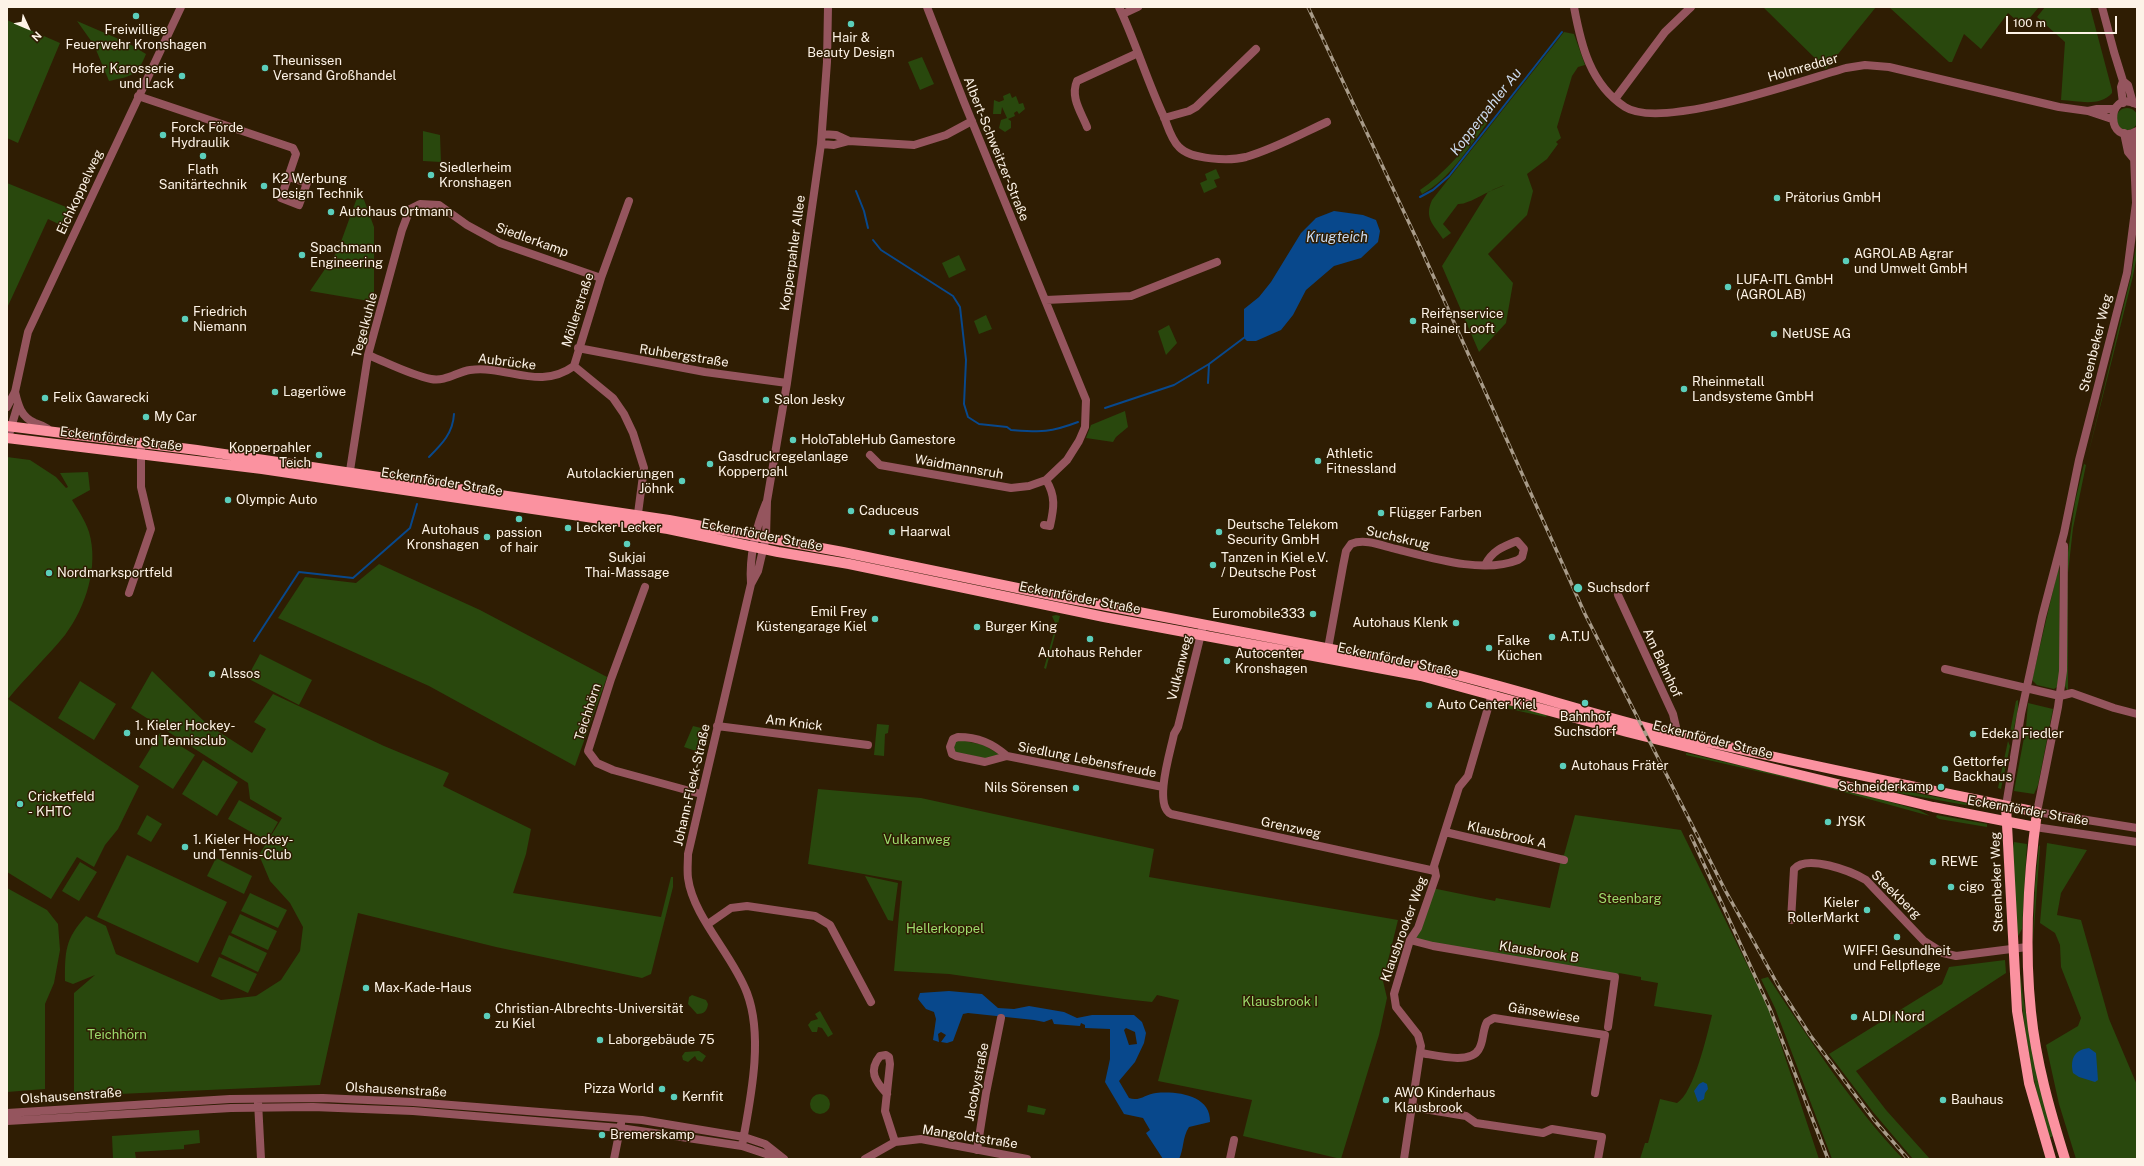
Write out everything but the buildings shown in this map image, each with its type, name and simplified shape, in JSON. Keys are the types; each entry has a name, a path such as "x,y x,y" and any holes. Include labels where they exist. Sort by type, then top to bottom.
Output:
{"main road":[{"name":"Eckernförder Straße","path":"10,426 141,443 349,476 761,536 1061,597 1204,624 1674,739 1909,802 2035,827"},
{"name":"Eckernförder Straße","path":"8,438 349,476"},
{"name":"Eckernförder Straße","path":"637,519 759,548 849,564 1058,607 1201,634 1327,653 1495,684 1674,739 2037,812"},
{"name":"Steenbeker Weg","path":"2006,806 2017,1011 2025,1064 2038,1117 2051,1159"},
{"name":"Steenbeker Weg","path":"2037,812 2029,885 2027,947 2030,1011 2037,1054 2062,1158"}],"street":[{"name":"Eichkoppelweg","path":"7,407 15,392 28,332 181,7"},
{"name":"Kopperpahler Allee","path":"759,548 786,383 821,144 827,62 828,7"},
{"name":"Albert-Schweitzer-Straße","path":"927,7 972,122 1086,400"},
{"path":"1138,7 1121,11 1164,118 1180,148 1193,154 1214,158 1246,157 1327,122"},
{"name":"Holmredder","path":"1574,7 1586,58 1594,76 1615,99 1625,107 1641,113 1668,113 1729,102 1846,68 1865,65 1889,67 1994,93 2060,107 2088,111 2112,119"},
{"path":"1615,99 1665,32 1691,7"},
{"path":"2102,7 2123,81 2121,87 2123,103"},
{"path":"1164,118 1189,111 1200,104 1256,48"},
{"path":"1087,127 1074,97 1074,86 1077,81 1138,53"},
{"path":"2112,119 2115,109 2123,103 2135,104 2128,85 2123,81"},
{"path":"138,96 293,148 296,154 289,177"},
{"name":"Holmredder","path":"2088,111 2097,109 2115,109"},
{"name":"Steenbeker Weg","path":"2006,806 2007,792 2026,688 2042,617 2064,533 2079,460 2127,273 2135,210 2136,183 2133,158 2135,150 2135,132 2124,133 2116,128 2112,119"},
{"path":"821,144 834,145 849,141 914,145 946,135 972,122"},
{"name":"Steenbeker Weg","path":"2124,133 2128,152 2133,158"},
{"path":"822,134 836,135 849,141"},
{"name":"Möllerstraße","path":"628,201 578,348 574,366 613,398 624,414 633,433 644,468 637,519"},
{"name":"Tegelkuhle","path":"349,476 368,355 408,214 410,209 420,204 439,205"},
{"name":"Siedlerkamp","path":"439,205 467,225 500,243 601,278"},
{"path":"1046,300 1131,296 1217,262"},
{"name":"Ruhbergstraße","path":"578,348 705,372 786,383"},
{"name":"Aubrücke","path":"368,355 435,380 469,370 489,370 540,378 564,372 574,366"},
{"name":"Eichkoppelweg","path":"15,392 18,404 28,419 51,431"},
{"name":"Waidmannsruh","path":"870,455 880,465 1011,488 1029,486 1046,480 1067,460 1079,441 1085,427 1086,400"},
{"name":"Eichkoppelweg","path":"8,438 10,426 18,404"},
{"path":"129,593 151,528 141,487 141,443"},
{"path":"1044,525 1050,526 1053,512 1053,492 1046,480"},
{"name":"Steenbeker Weg","path":"2037,812 2060,696 2064,650 2064,533"},
{"name":"Suchskrug","path":"1327,653 1346,551 1351,544 1366,542 1444,561 1484,565"},
{"name":"Johann-Fleck-Straße","path":"742,1146 754,1068 755,1046 752,1010 748,994 735,965 695,902 688,878 688,854 751,584 758,571 759,548"},
{"name":"Teichhörn","path":"645,587 611,678 588,751 597,763 613,770 701,794"},
{"name":"Am Bahnhof","path":"1618,595 1673,714 1676,727 1674,739"},
{"name":"Vulkanweg","path":"1163,787 1174,734 1178,727 1204,624"},
{"path":"1945,669 2060,696 2072,693 2136,711"},
{"name":"Klausbrooker Weg","path":"1404,1159 1421,1053 1418,1035 1402,1016 1394,999 1395,988 1410,940 1418,928 1436,876 1434,866 1459,787 1468,776 1495,684"},
{"name":"Am Knick","path":"717,726 868,745"},
{"name":"Siedlung Lebensfreude","path":"1007,756 992,744 962,737 953,739 950,747 952,754 956,756 985,762 1007,756 1163,787"},
{"name":"Grenzweg","path":"1163,787 1164,808 1171,814 1435,871"},
{"name":"Eckernförder Straße","path":"2037,812 2137,828"},
{"name":"Eckernförder Straße","path":"2035,827 2137,842"},
{"name":"Klausbrook A","path":"1445,832 1564,860"},
{"name":"Steekberg","path":"1791,920 1794,869 1798,864 1809,862 1854,873 1866,880 1924,940 1943,953 1956,956 2027,947"},
{"path":"708,924 731,908 747,906 815,916 830,925 872,1002"},
{"name":"Klausbrook B","path":"1410,940 1433,946 1616,977 1608,1027"},
{"name":"Jacobystraße","path":"977,1150 1001,1018"},
{"name":"Gänsewiese","path":"1421,1053 1463,1058 1473,1056 1480,1047 1487,1022 1494,1018 1605,1035 1596,1093"},
{"path":"887,1094 885,1111 895,1142"},
{"name":"Olshausenstraße","path":"7,1121 323,1098 413,1102 622,1118 744,1137 765,1144 781,1157"},
{"name":"Olshausenstraße","path":"7,1113 198,1100 418,1112 620,1128 742,1146 769,1155 781,1157"},
{"path":"258,1103 261,1159"},
{"path":"1412,1107 1466,1116 1476,1123 1543,1133 1552,1129 1602,1137 1598,1159"},
{"path":"614,1159 622,1118"},
{"name":"Mangoldtstraße","path":"865,1159 895,1142 921,1139 1027,1159"},
{"path":"1230,1159 1234,1140"}],"green space":[{"path":"1763,7 1876,7 1826,69"},
{"path":"1889,7 2039,7 2023,26 2008,13 1981,49 1964,34 1952,62 1949,62"},
{"path":"2045,7 2090,7 2112,90 2112,93 2107,97 2095,102 2061,100 2065,42 2037,17"},
{"path":"7,20 60,43 18,143 7,138"},
{"path":"77,21 128,43 146,54 140,67 128,76 109,81 94,45"},
{"path":"1564,32 1574,34 1585,65 1578,67 1572,76 1557,127 1561,138 1556,142 1558,144 1547,159 1527,174 1533,191 1527,215 1488,254 1513,283 1506,323 1479,352 1442,266 1488,192 1463,204 1458,204 1443,224 1451,233 1443,239 1433,225 1429,216 1432,200"},
{"path":"922,57 934,84 920,90 908,62"},
{"path":"1010,93 1012,98 1016,96 1019,104 1023,103 1025,109 1019,114 1017,111 1014,113 1015,116 1008,119 1011,121 1011,128 1005,132 999,128 1001,120 1007,118 1002,107 1001,114 993,114 994,100 999,102 1004,100 1003,96"},
{"path":"2127,108 2135,111 2138,119 2135,127 2127,130 2119,127 2116,119 2119,111"},
{"path":"1484,116 1488,122 1458,162 1442,180 1422,194 1420,190 1447,168 1464,148 1471,138 1479,118"},
{"path":"423,131 440,135 441,162 423,161"},
{"path":"1216,169 1220,178 1214,180 1217,187 1204,193 1200,183 1207,180 1205,174"},
{"path":"7,183 71,209 65,227 48,219 7,308"},
{"path":"358,195 363,197 374,227 374,300 369,301 310,291 338,250"},
{"path":"2137,241 2137,255 2133,276 2087,459 2131,276"},
{"path":"959,255 966,270 949,278 942,263"},
{"path":"986,315 992,329 979,334 974,321"},
{"path":"1169,325 1177,343 1166,355 1158,331"},
{"path":"1125,411 1128,427 1116,437 1113,442 1086,438 1091,425"},
{"path":"7,457 30,460 56,477 66,488 68,487 60,473 88,472 90,490 72,500 89,532 92,545 89,586 79,612 65,635 8,699 139,786 118,829 105,845 94,867 77,857 51,899 7,872"},
{"path":"2084,464 2086,465 2073,528 2068,573 2068,692 2065,686 2068,552 2075,502"},
{"path":"379,564 480,610 607,677 575,766 429,686 278,618 305,577 356,583"},
{"path":"2059,565 2060,670 2057,687 2054,689 2037,685 2032,680"},
{"path":"1052,616 1060,616 1046,669 1044,668 1056,625"},
{"path":"260,654 312,680 299,705 247,678"},
{"path":"152,671 208,725 252,753 266,729 254,722 273,694 384,746 449,773 443,786 531,829 526,854 513,893 661,917 671,877 673,877 673,887 651,974 642,978 496,947 358,913 320,1085 74,1096 74,993 95,975 73,984 65,981 65,961 70,939 86,916 106,926 116,954 221,1000 256,996 281,980 300,951 303,927 290,903 270,881 259,855 282,818 250,799 248,783 131,708"},
{"path":"80,681 116,704 94,740 58,718"},
{"path":"2018,700 2018,709 2013,733 2010,732 2016,701"},
{"path":"1506,703 1547,715 1546,717 1501,707"},
{"path":"2028,703 2053,709 2038,785 2034,794 2014,791 2026,727"},
{"path":"877,724 889,725 888,733 885,734 884,756 874,755"},
{"path":"693,726 701,728 696,751 684,747"},
{"path":"160,733 195,755 173,789 139,767"},
{"path":"960,740 984,745 1000,755 990,759 956,753 953,746 954,743"},
{"path":"2008,741 2010,746 2001,789 1998,788"},
{"path":"1686,753 1851,791 1919,810 1930,816 1818,785 1686,755"},
{"path":"203,760 238,782 217,816 182,794"},
{"path":"1865,783 1987,807 1987,809 1866,787"},
{"path":"818,789 921,798 1154,849 1149,877 1398,920 1383,981 1387,998 1379,1035 1341,1159 1243,1136 1252,1100 1158,1081 1179,1000 1157,995 1152,1002 949,974 894,971 902,881 808,864"},
{"path":"239,800 278,822 267,841 228,819"},
{"path":"147,815 162,824 151,842 137,834"},
{"name":"Steenbarg","path":"1575,815 1681,830 1769,1009 1819,1159 1640,1159 1645,1143 1648,1143 1660,1099 1677,1103 1689,1088 1699,1063 1712,1015 1654,1006 1658,983 1641,980 1641,977 1619,973 1618,976 1438,945 1411,936 1432,888 1495,901 1496,898 1550,908 1562,855 1564,855"},
{"path":"1937,815 1987,824 1987,827 1939,819 1936,817"},
{"path":"2014,842 2027,844 2022,929 2017,938 2012,854"},
{"path":"2047,843 2087,850 2061,893 2057,915 2081,920 2109,1019 2137,1085 2137,1159 2076,1159 2059,1104 2046,1045 2078,1026 2081,1018 2061,967 2060,945 2055,933 2040,923"},
{"path":"2039,845 2040,846 2033,944 2035,885"},
{"path":"127,855 227,902 198,963 97,917"},
{"path":"216,858 252,876 244,894 207,876"},
{"path":"80,862 97,872 79,901 62,891"},
{"path":"865,876 898,883 893,921 888,920"},
{"path":"7,888 47,910 58,924 60,950 54,983 45,1004 45,1089 7,1092"},
{"path":"250,893 287,910 278,928 241,911"},
{"path":"240,914 277,931 268,950 231,933"},
{"path":"229,935 267,953 258,972 221,954"},
{"path":"219,957 257,974 248,993 211,976"},
{"path":"2005,960 2006,973 1856,1071 1886,1110 1930,1159 1913,1159 1873,1112 1829,1054 1942,984 1949,967"},
{"path":"2019,966 2025,1009 2053,1136 2049,1138 2033,1074 2025,1031"},
{"path":"1768,977 1815,1048 1849,1094 1903,1159 1832,1159 1775,1008 1761,979"},
{"path":"692,995 706,1000 708,1006 703,1013 697,1014 688,1004 689,997"},
{"path":"820,1011 833,1034 828,1037 822,1028 818,1027 817,1032 812,1032 808,1025 811,1021 818,1019 815,1014"},
{"path":"699,1051 706,1056 702,1062 697,1060 695,1056 688,1062 683,1060 682,1056 685,1052"},
{"path":"820,1094 827,1097 830,1104 827,1111 820,1114 813,1111 810,1104 813,1097"},
{"path":"1028,1105 1046,1109 1044,1115 1027,1112"},
{"path":"199,1130 200,1143 184,1145 184,1149 135,1152 136,1159 113,1159 112,1136"}],"water":[{"name":"Krugteich","path":"1334,211 1363,215 1376,220 1380,231 1378,242 1361,258 1334,266 1306,290 1293,315 1281,330 1256,341 1247,341 1244,338 1244,309 1259,297 1271,282 1301,233 1316,218"},
{"path":"949,991 982,994 998,1008 1014,1009 1029,1006 1064,1012 1077,1018 1092,1015 1134,1015 1142,1022 1146,1033 1144,1043 1135,1062 1119,1081 1129,1098 1136,1099 1156,1093 1183,1094 1199,1100 1205,1106 1209,1113 1210,1122 1189,1127 1185,1135 1179,1159 1163,1159 1146,1133 1150,1130 1143,1118 1124,1114 1105,1082 1110,1059 1110,1029 1085,1028 1085,1025 1081,1023 1080,1026 1054,1024 1052,1019 1044,1022 968,1013 963,1014 953,1041 947,1043 941,1042 946,1035 941,1032 938,1034 939,1042 933,1040 936,1019 934,1012 926,1009 918,999 920,993","holes":["1126,1028 1135,1032 1137,1044 1129,1045 1124,1030"]},
{"path":"2089,1048 2096,1053 2098,1080 2095,1082 2079,1077 2073,1073 2072,1068 2074,1056 2080,1051"},
{"path":"1703,1082 1707,1084 1708,1089 1705,1093 1704,1099 1698,1102 1694,1091 1699,1084"}],"waterway":[{"name":"Kopperpahler Au","path":"1420,197 1433,190 1449,176 1562,32"},
{"name":"Kopperpahler Au","path":"856,191 864,211 868,228"},
{"name":"Kopperpahler Au","path":"873,240 881,250 953,296 960,307 966,360 964,404 968,417 979,424 1007,427 1011,430 1030,431 1052,430 1078,422"},
{"name":"Kopperpahler Au","path":"1105,408 1174,385 1209,364 1245,337"},
{"path":"1208,383 1209,364"},
{"path":"429,457 449,433 452,427 454,414"},
{"path":"254,641 299,572 353,578 410,528 417,504"}],"railway":[{"path":"1308,7 1418,242 1585,614 1725,890 1779,987 1810,1035 1874,1120 1908,1159"},
{"path":"1691,836 1770,1009 1828,1159"}],"place":[{"name":"Freiwillige Feuerwehr Kronshagen","path":"136,16"},
{"name":"Hair & Beauty Design","path":"851,24"},
{"name":"Theunissen Versand Großhandel","path":"265,68"},
{"name":"Hofer Karosserie und Lack","path":"182,76"},
{"name":"Forck Förde Hydraulik","path":"163,135"},
{"name":"Flath Sanitärtechnik","path":"203,156"},
{"name":"Siedlerheim Kronshagen","path":"431,175"},
{"name":"K2 Werbung Design Technik","path":"264,186"},
{"name":"Prätorius GmbH","path":"1777,198"},
{"name":"Autohaus Ortmann","path":"331,212"},
{"name":"Spachmann Engineering","path":"302,255"},
{"name":"AGROLAB Agrar und Umwelt GmbH","path":"1846,261"},
{"name":"LUFA-ITL GmbH (AGROLAB)","path":"1728,287"},
{"name":"Friedrich Niemann","path":"185,319"},
{"name":"Reifenservice Rainer Looft","path":"1413,321"},
{"name":"NetUSE AG","path":"1774,334"},
{"name":"Rheinmetall Landsysteme GmbH","path":"1684,389"},
{"name":"Lagerlöwe","path":"275,392"},
{"name":"Felix Gawarecki","path":"45,398"},
{"name":"Salon Jesky","path":"766,400"},
{"name":"My Car","path":"146,417"},
{"name":"HoloTableHub Gamestore","path":"793,440"},
{"name":"Kopperpahler Teich","path":"319,455"},
{"name":"Athletic Fitnessland","path":"1318,461"},
{"name":"Gasdruckregelanlage Kopperpahl","path":"710,464"},
{"name":"Autolackierungen Jöhnk","path":"682,481"},
{"name":"Olympic Auto","path":"228,500"},
{"name":"Caduceus","path":"851,511"},
{"name":"Flügger Farben","path":"1381,513"},
{"name":"passion of hair","path":"519,519"},
{"name":"Lecker Lecker","path":"568,528"},
{"name":"Haarwal","path":"892,532"},
{"name":"Deutsche Telekom Security GmbH","path":"1219,532"},
{"name":"Autohaus Kronshagen","path":"487,537"},
{"name":"Sukjai Thai-Massage","path":"627,544"},
{"name":"Tanzen in Kiel e.V. / Deutsche Post","path":"1213,565"},
{"name":"Nordmarksportfeld","path":"49,573"},
{"name":"Suchsdorf","path":"1578,588"},
{"name":"Euromobile333","path":"1313,614"},
{"name":"Emil Frey Küstengarage Kiel","path":"875,619"},
{"name":"Autohaus Klenk","path":"1456,623"},
{"name":"Burger King","path":"977,627"},
{"name":"A.T.U","path":"1552,637"},
{"name":"Autohaus Rehder","path":"1090,639"},
{"name":"Falke Küchen","path":"1489,648"},
{"name":"Autocenter Kronshagen","path":"1227,661"},
{"name":"Alssos","path":"212,674"},
{"name":"Bahnhof Suchsdorf","path":"1585,703"},
{"name":"Auto Center Kiel","path":"1429,705"},
{"name":"1. Kieler Hockey- und Tennisclub","path":"127,733"},
{"name":"Edeka Fiedler","path":"1973,734"},
{"name":"Autohaus Fräter","path":"1563,766"},
{"name":"Gettorfer Backhaus","path":"1945,769"},
{"name":"Schneiderkamp","path":"1941,787"},
{"name":"Nils Sörensen","path":"1076,788"},
{"name":"Cricketfeld - KHTC","path":"20,804"},
{"name":"JYSK","path":"1828,822"},
{"name":"1. Kieler Hockey- und Tennis-Club","path":"185,847"},
{"name":"REWE","path":"1933,862"},
{"name":"cigo","path":"1951,887"},
{"name":"Kieler RollerMarkt","path":"1867,910"},
{"name":"WIFF! Gesundheit und Fellpflege","path":"1897,937"},
{"name":"Max-Kade-Haus","path":"366,988"},
{"name":"Christian-Albrechts-Universität zu Kiel","path":"487,1016"},
{"name":"ALDI Nord","path":"1854,1017"},
{"name":"Laborgebäude 75","path":"600,1040"},
{"name":"Pizza World","path":"662,1089"},
{"name":"Kernfit","path":"674,1097"},
{"name":"AWO Kinderhaus Klausbrook","path":"1386,1100"},
{"name":"Bauhaus","path":"1943,1100"},
{"name":"Bremerskamp","path":"602,1135"}],"park label":[{"name":"Hellerkoppel","path":"945,929"},
{"name":"Klausbrook I","path":"1280,1002"}]}
